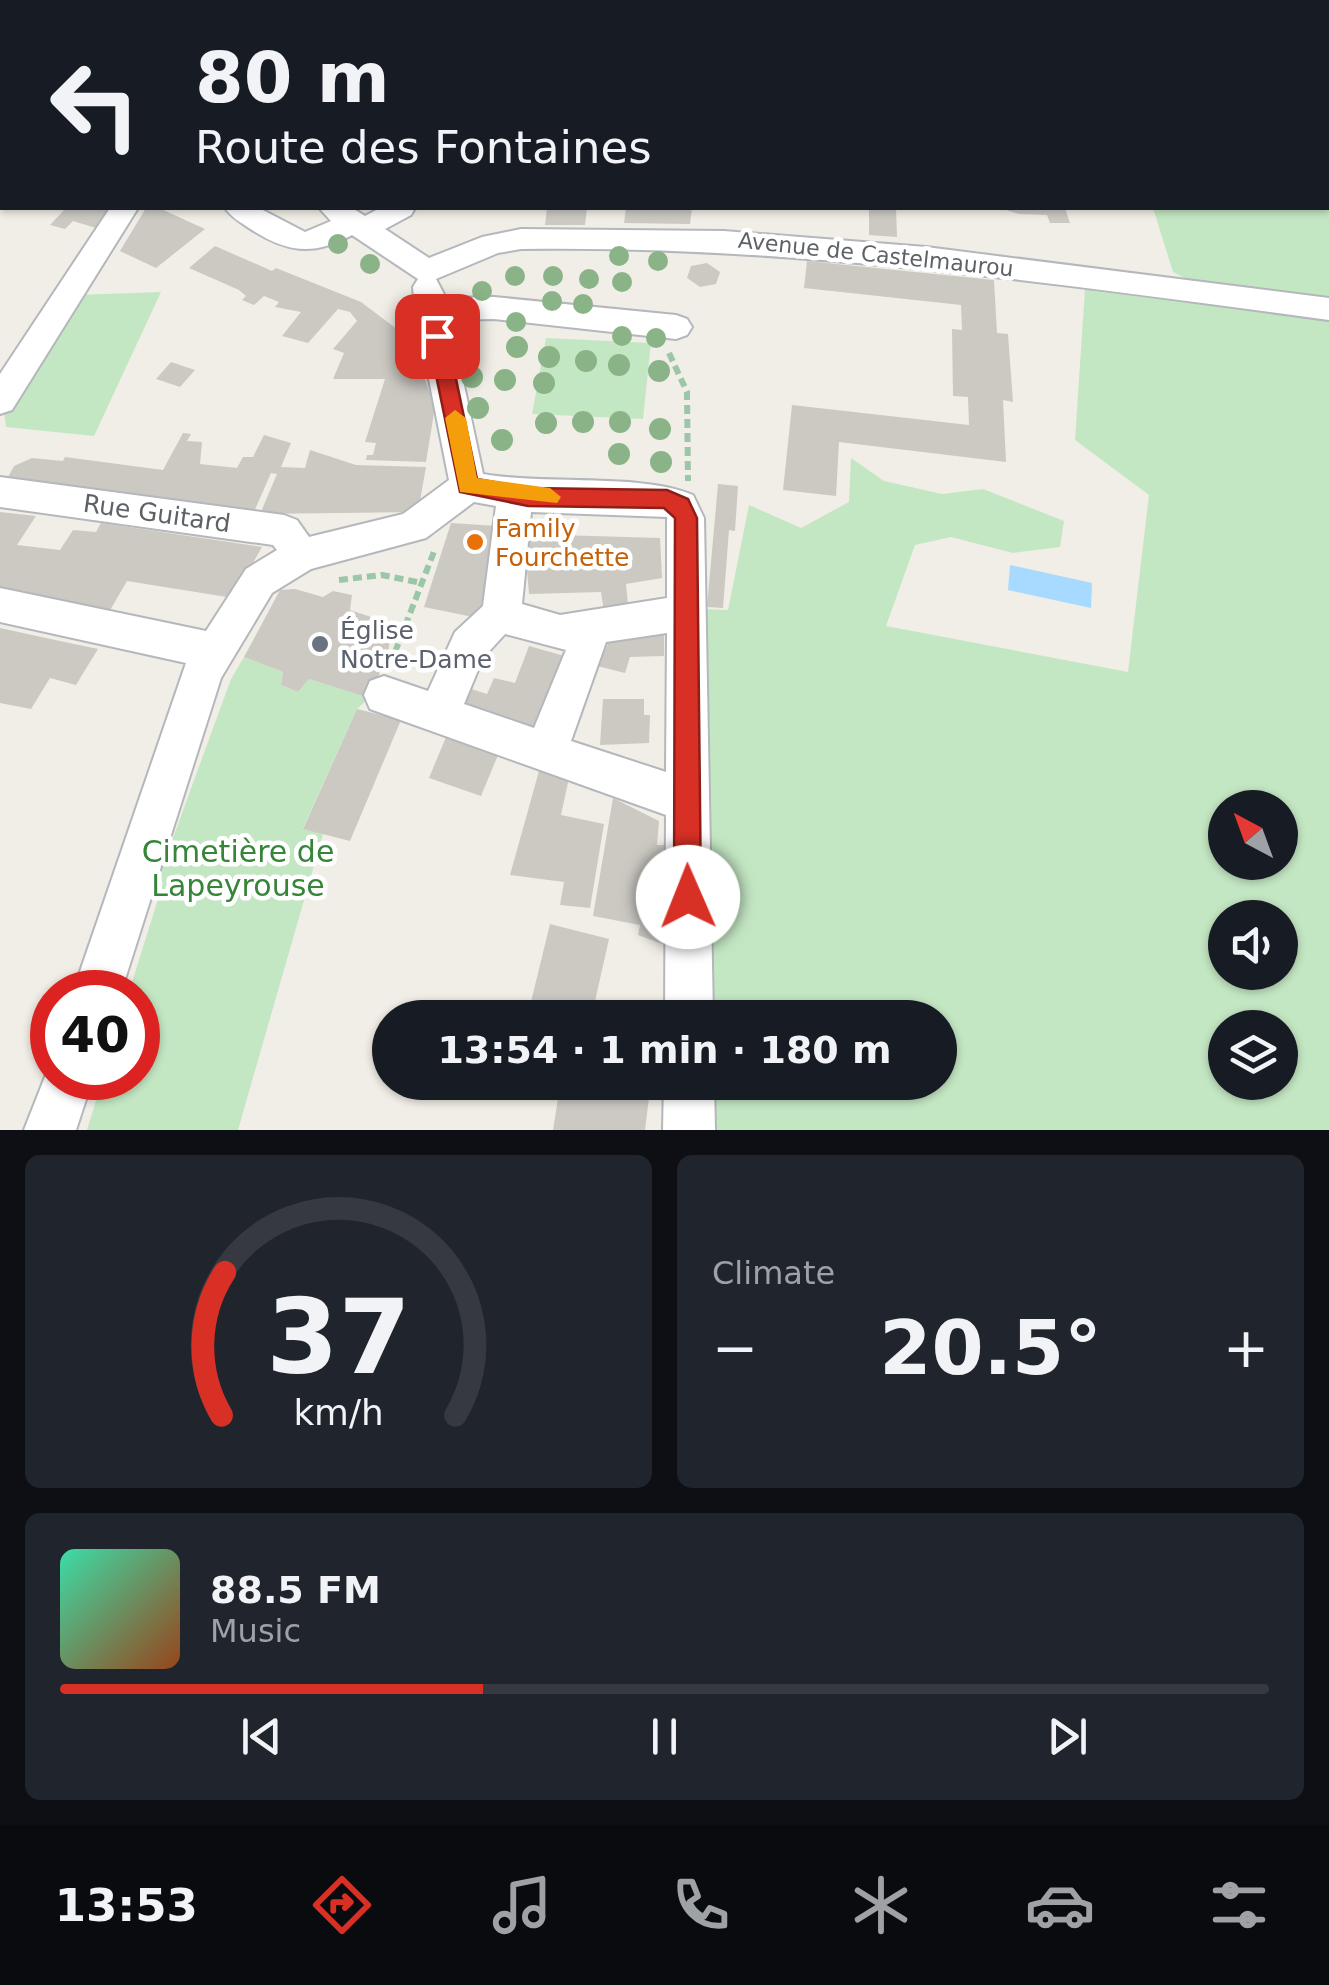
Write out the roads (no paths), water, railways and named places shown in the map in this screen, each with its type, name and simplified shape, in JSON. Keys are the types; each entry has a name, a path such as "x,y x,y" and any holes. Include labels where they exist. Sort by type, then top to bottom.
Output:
{"street":[{"path":"4,387 123,210"},
{"path":"242,210 293,242 305,244 320,241 350,219 392,210"},
{"path":"350,219 426,271 468,486"},
{"name":"Avenue de Castelmaurou","path":"426,271 492,244 521,239 735,239 952,260 1329,308"},
{"path":"431,310 448,306 494,308 673,326"},
{"path":"104,970 202,671 260,581 302,555 413,527 468,486 515,496 646,497 680,506 687,538 683,613 689,1000"},
{"name":"Rue Guitard","path":"0,492 284,532 302,555"},
{"path":"501,615 515,496"},
{"path":"0,605 213,651"},
{"path":"440,714 471,638 480,626 501,615 560,633 683,613"},
{"path":"546,750 584,653 588,627"},
{"path":"384,695 644,788 686,798"},
{"path":"50,1130 60,1100"},
{"path":"689,1100 689,1130"}],"water":[{"path":"1010,565 1092,583 1091,608 1008,590"}],"place":[{"name":"Family Fourchette","path":"475,542"},
{"name":"Église Notre-Dame","path":"320,644"}],"park label":[{"name":"Cimetière de Lapeyrouse","path":"238,869"}]}
